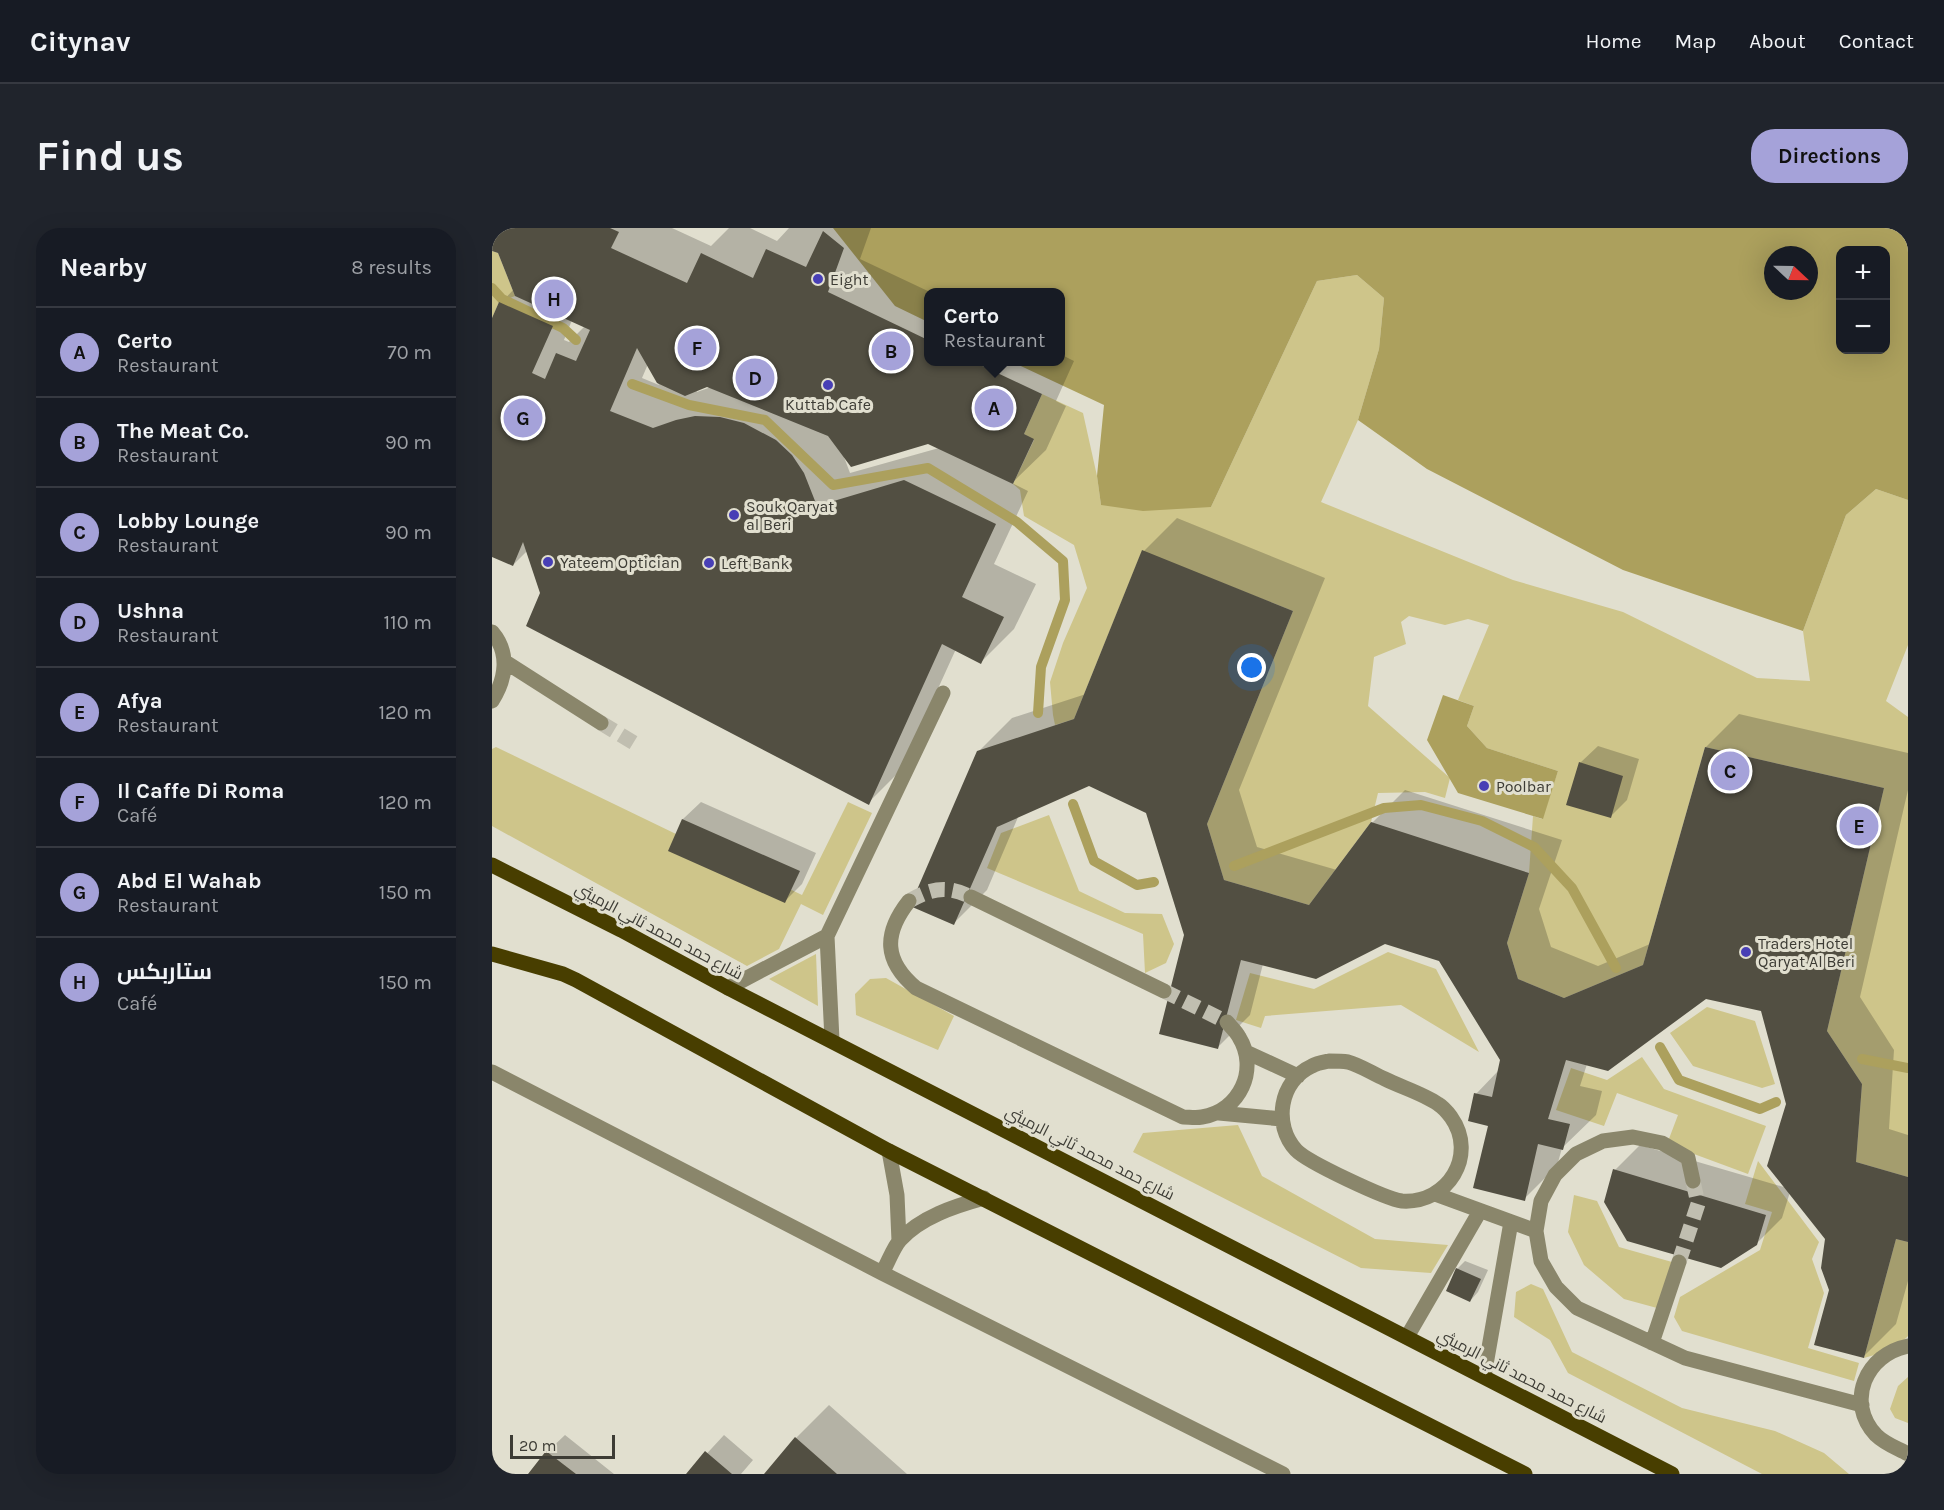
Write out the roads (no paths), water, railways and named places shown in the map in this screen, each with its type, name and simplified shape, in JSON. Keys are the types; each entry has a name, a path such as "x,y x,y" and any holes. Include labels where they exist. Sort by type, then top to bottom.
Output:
{"main road":[{"name":"شارع حمد محمد ثاني الرميثي","path":"492,866 621,930 728,988 1672,1474"},
{"path":"492,954 563,974 889,1151 1525,1474"}],"lane":[{"path":"492,632 501,646 505,671 501,687 492,701"},
{"path":"504,661 601,723"},
{"path":"832,1040 827,936 943,693"},
{"path":"971,897 1164,992"},
{"path":"909,901 897,916 891,932 891,949 895,964 904,978 916,988 1183,1117 1201,1118 1219,1113 1282,1119"},
{"path":"728,988 827,936"},
{"path":"1219,1113 1233,1102 1243,1087 1248,1070 1246,1052 1239,1035 1227,1022"},
{"path":"1246,1052 1298,1076"},
{"path":"1329,1061 1347,1062 1438,1104 1451,1116 1459,1132 1462,1150 1458,1167 1449,1183 1435,1194 1419,1200 1401,1201 1311,1161 1298,1152 1288,1139 1282,1119 1282,1107 1287,1090 1298,1076 1312,1065 1329,1061"},
{"path":"492,1072 882,1273 1283,1474"},
{"path":"1693,1181 1688,1158 1662,1143 1633,1137 1604,1141 1576,1154 1555,1175 1541,1202 1536,1231 1541,1261 1556,1287 1577,1308 1685,1358 1862,1405"},
{"path":"889,1151 897,1195 899,1241"},
{"path":"1435,1194 1536,1231"},
{"path":"882,1273 899,1241 918,1226 961,1204 984,1198"},
{"path":"1407,1337 1480,1211"},
{"path":"1484,1376 1510,1222"},
{"path":"1652,1342 1679,1262"},
{"path":"1908,1346 1896,1348 1880,1358 1869,1372 1862,1389 1862,1405 1866,1420 1875,1434 1888,1444 1908,1454"}],"waterway":[{"path":"492,288 502,299 563,328 576,340"},
{"path":"632,384 689,405 765,420 833,485 928,468 1017,522 1063,561 1065,600 1041,667 1038,713"},
{"path":"1073,804 1094,861 1137,885 1154,882"},
{"path":"1234,866 1384,808 1421,805 1482,821 1534,847 1572,888 1616,968"},
{"path":"1660,1047 1679,1080 1760,1109 1776,1102"},
{"path":"1862,1059 1908,1068"}],"tunnel":[{"path":"601,723 639,746"},
{"path":"909,901 925,893 940,890 954,891 971,897"},
{"path":"1164,991 1227,1022"},
{"path":"1679,1262 1698,1204 1693,1181"}],"place":[{"name":"Eight","path":"818,279"},
{"name":"ستاربكس","path":"554,299"},
{"name":"Il Caffe Di Roma","path":"697,348"},
{"name":"The Meat Co.","path":"891,351"},
{"name":"Ushna","path":"755,378"},
{"name":"Kuttab Cafe","path":"828,385"},
{"name":"Certo","path":"994,408"},
{"name":"Abd El Wahab","path":"523,418"},
{"name":"Souk Qaryat al Beri","path":"734,515"},
{"name":"Yateem Optician","path":"548,562"},
{"name":"Left Bank","path":"709,563"},
{"name":"Lobby Lounge","path":"1730,771"},
{"name":"Poolbar","path":"1484,786"},
{"name":"Afya","path":"1859,826"},
{"name":"Traders Hotel Qaryat Al Beri","path":"1746,952"}]}
